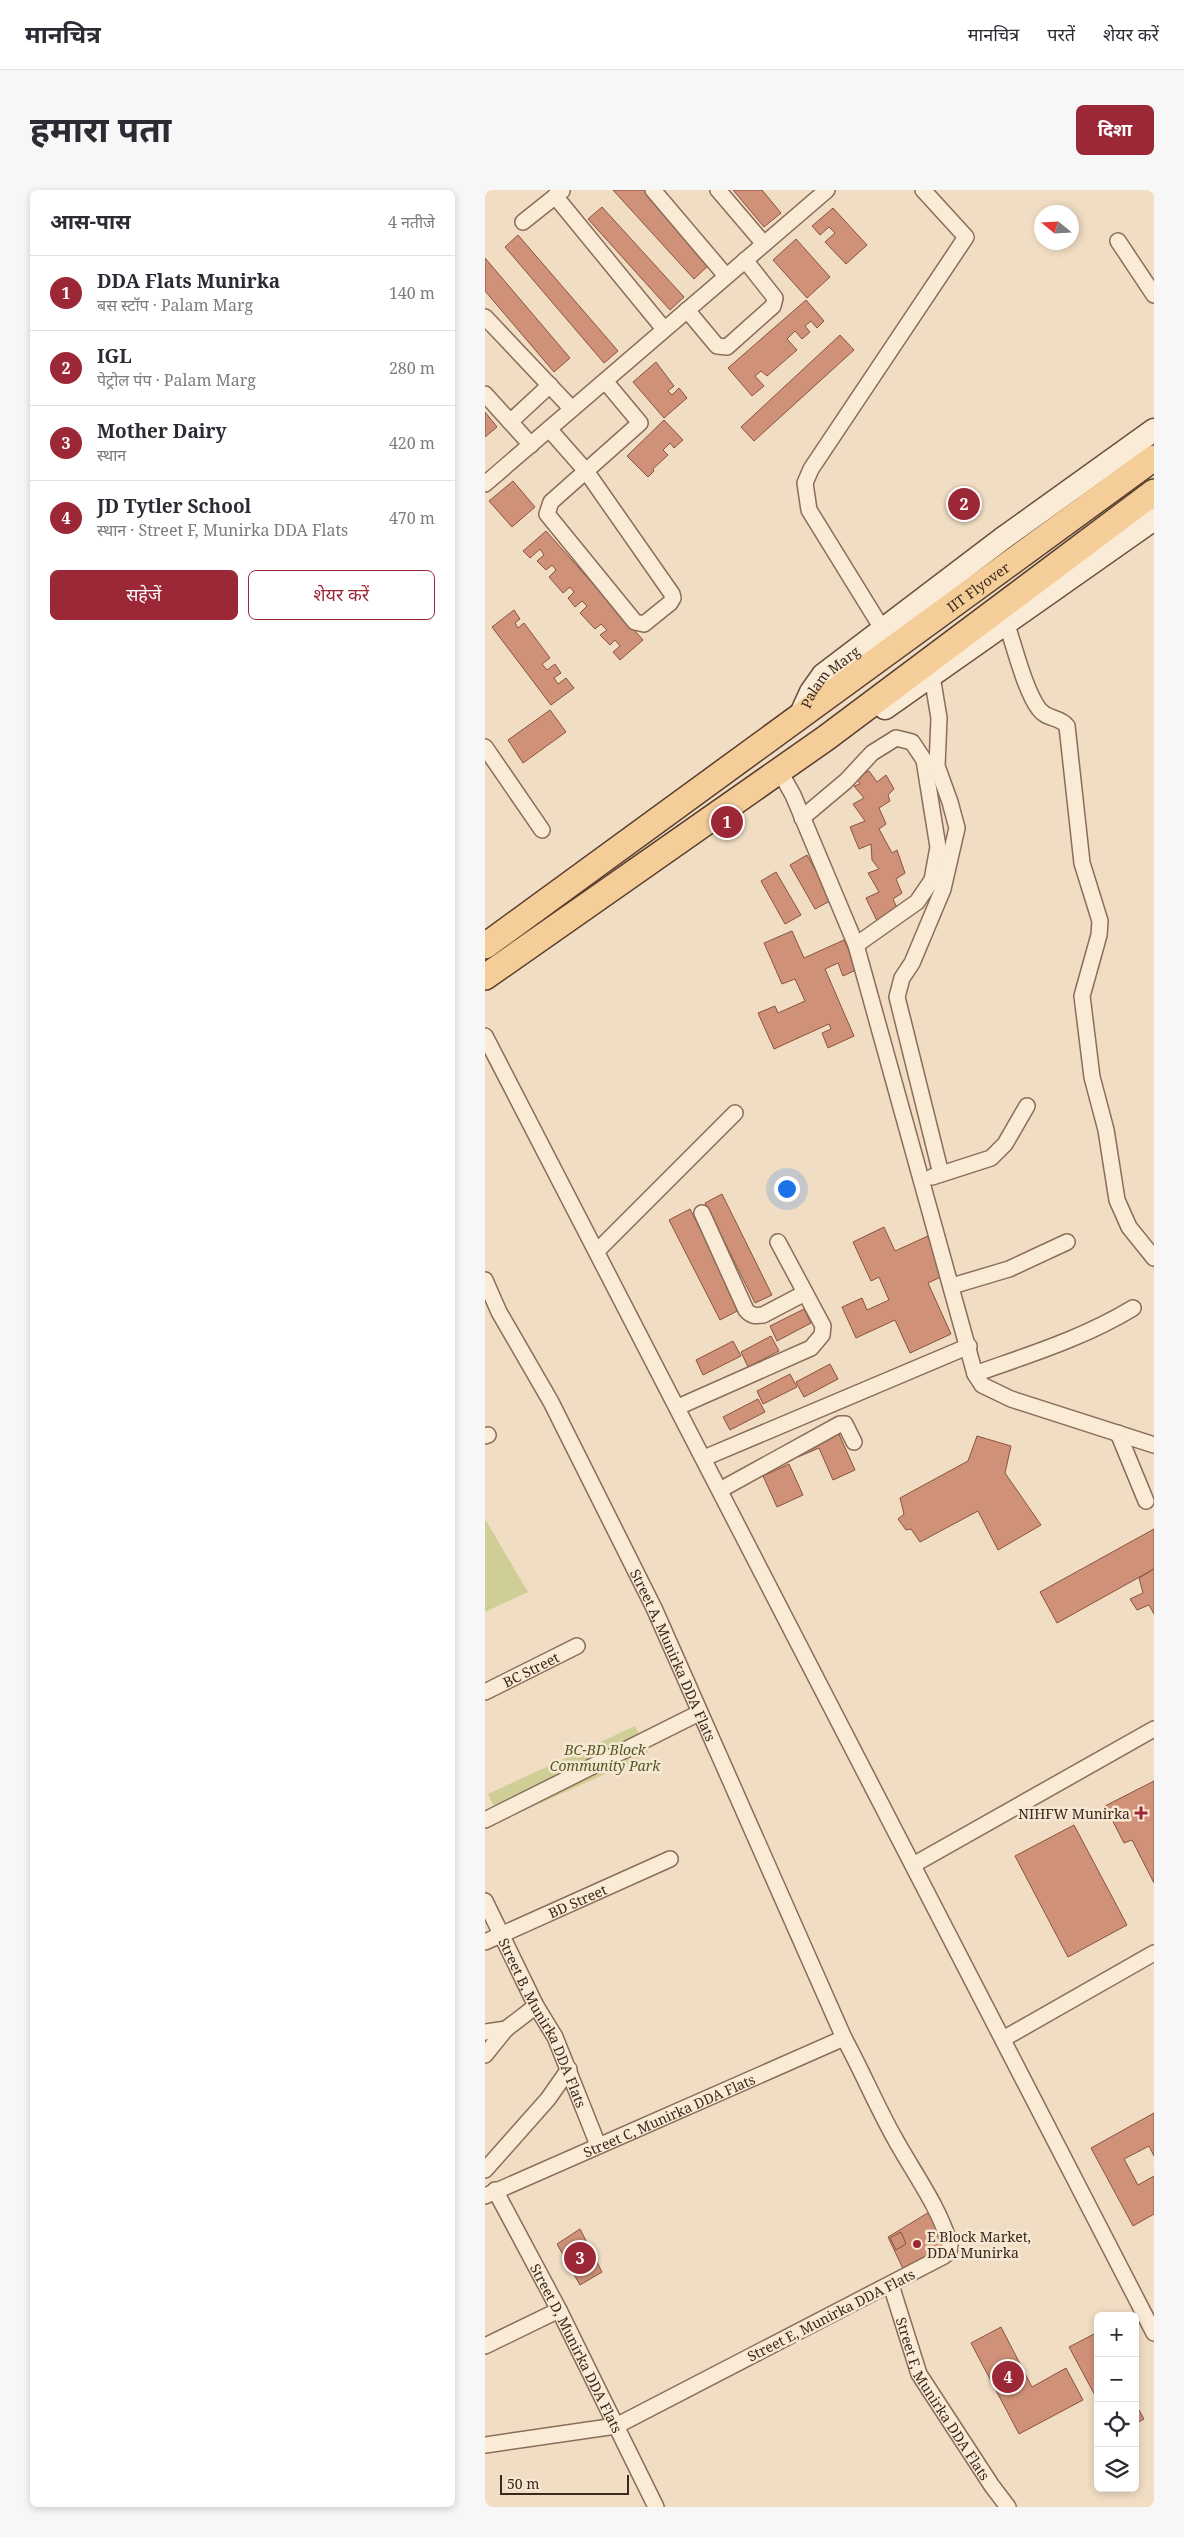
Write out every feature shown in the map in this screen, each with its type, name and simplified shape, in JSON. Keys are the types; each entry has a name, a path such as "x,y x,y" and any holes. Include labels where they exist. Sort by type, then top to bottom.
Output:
{"main road":[{"name":"Palam Marg","path":"485,946 801,714 811,692 823,675 1002,539 1154,430"},
{"name":"IIT Flyover","path":"801,714 1154,458"},
{"path":"485,976 826,738 1154,492"},
{"path":"826,738 859,726 1154,519"}],"street":[{"path":"653,190 726,276"},
{"path":"718,190 764,244"},
{"path":"485,484 827,190"},
{"path":"883,630 809,510 805,484 811,469 966,238 923,190"},
{"path":"523,222 559,193 664,329"},
{"path":"1118,241 1154,295"},
{"path":"687,310 717,346 721,348 727,347 773,306 775,298 745,260"},
{"path":"485,317 572,409"},
{"path":"549,429 586,471 673,596 670,603 644,624 635,622 547,514 551,502 586,471 640,423 605,381"},
{"path":"510,422 550,385"},
{"path":"485,394 531,445"},
{"path":"1006,622 1033,701 1044,715 1063,720 1067,726 1083,864 1100,921 1099,935 1082,996 1092,1077 1106,1130 1117,1200 1129,1227 1154,1258"},
{"path":"932,676 939,718 937,766 957,828 943,888 912,963 902,978 897,997 941,1174"},
{"path":"802,818 846,781 872,753 896,738 912,742 924,760 938,847 932,880 917,902 855,945"},
{"path":"485,747 542,830"},
{"path":"779,770 802,818 855,945 969,1346 975,1374 982,1385 1002,1396 1154,1445"},
{"path":"485,1036 1154,2333"},
{"path":"922,1180 991,1158 999,1152 1027,1106"},
{"path":"597,1251 735,1113"},
{"path":"702,1213 745,1310 749,1314 763,1315 805,1293"},
{"path":"678,1407 811,1348 822,1335 823,1326 778,1242"},
{"path":"952,1286 1009,1268 1067,1242"},
{"name":"Street A, Munirka DDA Flats","path":"485,1280 499,1312 551,1402 654,1608 699,1714 775,1879 844,2038"},
{"path":"975,1374 1072,1338 1115,1319 1133,1308"},
{"path":"704,1458 969,1346"},
{"path":"720,1490 839,1424 845,1424 854,1442"},
{"path":"1118,1433 1146,1501"},
{"name":"BC Street","path":"485,1692 577,1646"},
{"path":"485,1820 699,1714"},
{"path":"913,1865 1154,1729"},
{"name":"BD Street","path":"485,1942 670,1859"},
{"name":"Street B, Munirka DDA Flats","path":"485,1901 536,2006 555,2037 598,2145"},
{"path":"1003,2039 1154,1954"},
{"path":"485,2055 506,2029 536,2006"},
{"path":"485,2032 506,2029"},
{"name":"Street C, Munirka DDA Flats","path":"490,2193 844,2038"},
{"name":"Street E, Munirka DDA Flats","path":"485,2445 616,2426 891,2285 949,2252 950,2245 926,2190 893,2136 865,2076 844,2038"},
{"path":"485,2170 548,2099 569,2069"},
{"name":"Street D, Munirka DDA Flats","path":"490,2193 559,2310 656,2507"},
{"name":"Street F, Munirka DDA Flats","path":"891,2285 919,2374 1007,2507"},
{"path":"485,2346 559,2310"},
{"path":"648,2507 656,2507"}],"green space":[{"path":"485,1519 528,1592 485,1612"},
{"name":"BC-BD Block Community Park","path":"635,1726 649,1754 501,1821 488,1794"}],"building":[{"path":"613,190 644,190 711,263 694,279"},
{"path":"733,190 762,190 781,213 764,227"},
{"path":"602,207 684,297 670,310 588,219"},
{"path":"833,208 867,245 846,264 825,242 835,233 829,227 820,235 812,226"},
{"path":"518,235 618,351 604,363 505,247"},
{"path":"796,239 830,277 807,298 773,260"},
{"path":"485,258 570,358 554,372 485,291"},
{"path":"806,300 824,321 817,328 811,321 805,326 810,332 802,339 795,331 787,339 797,350 767,376 761,371 755,376 764,386 752,396 728,368"},
{"path":"840,335 854,350 754,441 741,427"},
{"path":"656,362 674,386 668,391 672,395 679,388 687,398 664,418 633,382"},
{"path":"485,412 497,427 485,437"},
{"path":"664,420 683,440 674,448 670,443 663,450 668,455 653,469 654,471 648,477 627,456"},
{"path":"513,481 535,507 512,527 489,501"},
{"path":"546,531 643,640 620,660 613,652 620,646 615,640 610,645 600,635 607,630 601,624 595,629 580,613 587,606 582,601 575,607 568,598 574,592 570,587 563,593 549,577 556,570 552,565 546,570 537,561 544,555 540,549 530,558 523,551"},
{"path":"514,610 520,619 515,623 518,628 524,623 550,658 542,664 547,670 555,664 561,673 554,678 558,684 566,678 574,688 551,705 492,627"},
{"path":"550,710 566,732 523,763 508,740"},
{"path":"869,771 877,782 886,775 894,789 888,795 890,801 879,808 886,824 879,829 892,853 897,850 905,873 896,879 902,893 893,899 899,912 877,921 866,898 879,892 868,873 879,869 872,860 871,844 859,849 850,827 865,821 853,804 864,798 854,786 860,784 855,777"},
{"path":"807,855 832,900 815,909 790,865"},
{"path":"776,872 801,915 785,924 761,881"},
{"path":"792,931 804,958 844,940 858,969 843,976 838,963 825,969 854,1036 828,1048 822,1033 831,1029 829,1024 774,1049 758,1013 775,1006 778,1013 805,1001 795,979 782,984 764,943"},
{"path":"722,1194 772,1295 755,1303 705,1203"},
{"path":"690,1209 741,1309 720,1320 669,1220"},
{"path":"884,1227 895,1251 928,1236 945,1275 928,1283 951,1334 910,1353 895,1320 856,1338 842,1307 862,1298 867,1310 889,1300 879,1277 871,1281 853,1242"},
{"path":"804,1309 811,1323 777,1341 770,1326"},
{"path":"771,1336 779,1351 748,1367 741,1352"},
{"path":"733,1341 741,1356 703,1375 696,1360"},
{"path":"830,1364 838,1379 804,1397 796,1382"},
{"path":"790,1374 797,1387 763,1404 757,1391"},
{"path":"758,1399 765,1412 730,1430 723,1417"},
{"path":"838,1432 855,1470 833,1480 819,1448 798,1457 796,1451"},
{"path":"977,1436 1011,1446 1005,1473 1041,1525 998,1550 978,1511 920,1542 911,1529 906,1530 898,1519 904,1514 900,1498 968,1461"},
{"path":"789,1464 803,1495 777,1507 763,1476"},
{"path":"1154,1529 1154,1569 1057,1623 1040,1592"},
{"path":"1154,1569 1154,1614 1149,1605 1137,1610 1130,1599 1143,1593 1139,1578"},
{"path":"1154,1781 1154,1883 1132,1840 1124,1843 1105,1806"},
{"path":"1074,1825 1127,1925 1068,1957 1015,1856"},
{"path":"1154,2113 1154,2156 1149,2146 1124,2159 1138,2185 1154,2176 1154,2214 1133,2226 1091,2148"},
{"name":"E Block Market, DDA Munirka","path":"931,2211 946,2250 905,2273 888,2237"},
{"path":"580,2229 602,2272 580,2285 557,2244"},
{"path":"901,2232 906,2244 896,2250 890,2238"},
{"path":"1001,2327 1032,2387 1066,2368 1083,2400 1019,2434 971,2343"},
{"path":"1094,2334 1094,2394 1069,2347"},
{"path":"1139,2410 1144,2419 1139,2422"}],"place":[{"name":"IGL","path":"964,504"},
{"name":"DDA Flats Munirka","path":"727,822"},
{"name":"NIHFW Munirka","path":"1141,1813"},
{"name":"E Block Market, DDA Munirka","path":"917,2244"},
{"name":"Mother Dairy","path":"580,2258"},
{"name":"JD Tytler School","path":"1008,2377"}]}
